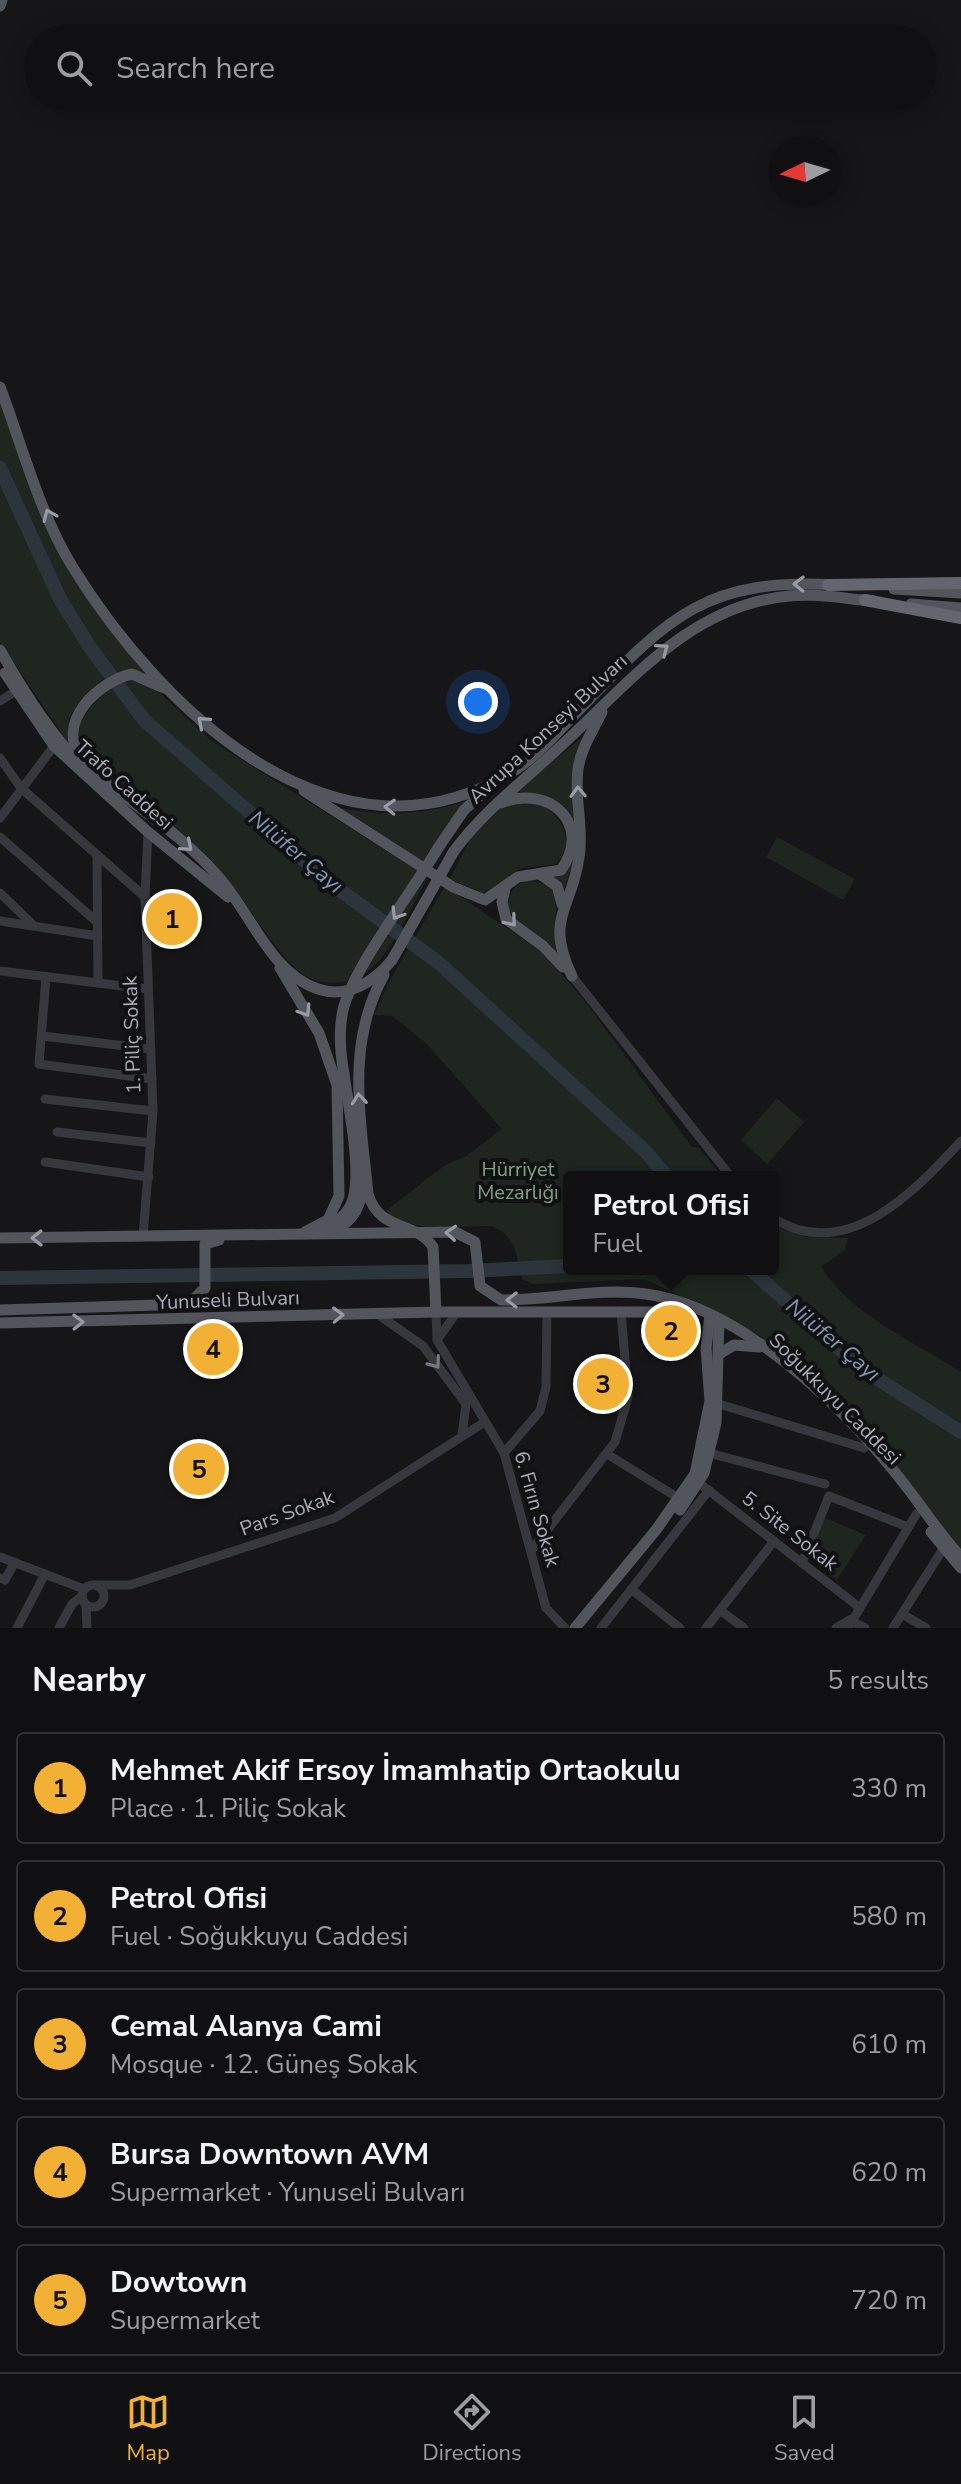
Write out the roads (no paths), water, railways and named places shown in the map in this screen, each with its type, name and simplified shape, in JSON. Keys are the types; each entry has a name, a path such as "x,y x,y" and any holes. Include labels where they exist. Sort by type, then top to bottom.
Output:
{"highway":[{"path":"828,585 961,583"},
{"path":"865,600 961,618"}],"main road":[{"path":"0,6 2,0"},
{"name":"Avrupa Konseyi Bulvarı","path":"0,387 47,511 71,563 105,614 172,693 212,730 266,767 341,800 388,808 413,808 461,798 497,780 538,752 655,632 688,610 732,592 757,586 828,585 961,593"},
{"name":"Avrupa Konseyi Bulvarı","path":"0,650 59,738 82,766 201,858 265,943 299,979 330,992 363,985 380,974 392,960 454,851 492,806 607,703 653,657 687,631 721,614 788,596 961,608"},
{"name":"Trafo Caddesi","path":"0,666 54,746 148,832 245,913"},
{"path":"110,785 83,759 72,736 77,715 105,685 119,677 132,674 144,677 172,693"},
{"path":"561,909 579,859 578,771 583,748 607,703"},
{"path":"266,767 477,899 493,897 518,877 561,870 568,860 571,840 568,822 559,808 545,798 512,798 492,806"},
{"path":"309,1235 335,1223 353,1201 354,1167 340,1038 344,1008 356,979 438,848 464,810 497,780"},
{"path":"532,874 553,882 561,898 558,931 562,955 572,976"},
{"path":"505,889 502,907 506,919 543,946 572,976"},
{"path":"265,943 319,1033 337,1085 339,1196 328,1220 315,1230 292,1236"},
{"path":"392,960 370,1003 358,1057 366,1178 371,1206 377,1213 392,1225 416,1233 433,1247 436,1312"},
{"path":"0,1310 179,1305 196,1300 205,1288 204,1256 208,1241 293,1242 325,1235 347,1225 357,1214 366,1178"},
{"path":"0,1238 416,1233"},
{"name":"Soğukkuyu Caddesi","path":"416,1233 464,1234 475,1242 478,1280 483,1291 501,1300 554,1294 643,1293 678,1301 759,1347 864,1448 961,1568"},
{"path":"179,1305 233,1319"},
{"name":"Soğukkuyu Caddesi","path":"457,1312 688,1311 756,1338 810,1384 878,1452 961,1557"},
{"name":"Yunuseli Bulvarı","path":"0,1323 457,1312"},
{"path":"575,1628 680,1499 695,1474 710,1401 706,1348 714,1320"},
{"path":"584,1628 704,1486 719,1404 719,1354 714,1320"},
{"path":"719,1354 734,1345 759,1347"}],"street":[{"path":"0,701 16,691"},
{"path":"0,818 54,746"},
{"path":"0,758 21,788 145,897"},
{"name":"1. Piliç Sokak","path":"143,1236 153,1111 145,897 148,832"},
{"path":"0,837 97,922"},
{"path":"97,855 98,983"},
{"path":"0,893 34,926"},
{"path":"0,921 98,936"},
{"path":"0,974 147,989"},
{"path":"572,976 726,1171"},
{"path":"46,977 39,1064 152,1079"},
{"path":"42,1036 151,1049"},
{"path":"45,1099 153,1111"},
{"path":"57,1132 151,1143"},
{"path":"779,1221 800,1231 818,1233 870,1221 914,1192 961,1141"},
{"path":"45,1162 149,1177"},
{"path":"531,1551 615,1442 628,1397 621,1311"},
{"name":"6. Fırın Sokak","path":"436,1312 437,1340 477,1406 483,1423 504,1453 546,1608 565,1628"},
{"path":"437,1340 457,1312"},
{"path":"504,1453 540,1411 546,1387 547,1312"},
{"path":"376,1313 423,1346 466,1404 462,1436"},
{"path":"719,1404 864,1448"},
{"name":"Pars Sokak","path":"130,1585 335,1518 483,1423"},
{"path":"709,1453 825,1484"},
{"path":"607,1454 680,1499"},
{"path":"601,1628 704,1486"},
{"name":"5. Site Sokak","path":"704,1486 859,1607"},
{"path":"802,1563 829,1496 908,1527"},
{"path":"849,1624 917,1513"},
{"path":"706,1628 774,1541"},
{"path":"893,1628 943,1549"},
{"path":"0,1557 45,1574 96,1607 130,1585"},
{"path":"0,1578 5,1580 15,1562"},
{"path":"17,1628 45,1574"},
{"path":"59,1628 72,1604 96,1585 130,1585"},
{"path":"96,1585 104,1593 102,1603"},
{"path":"631,1589 680,1628"},
{"path":"84,1597 87,1628"},
{"path":"720,1610 744,1628"},
{"path":"902,1614 926,1628"},
{"path":"836,1628 849,1624 865,1628"}],"waterway":[{"name":"Nilüfer Çayı","path":"0,468 60,599 89,646 144,720 329,882 439,963 646,1152 662,1171"},
{"path":"0,1278 469,1271 563,1266"},
{"name":"Nilüfer Çayı","path":"757,1275 862,1369 961,1432"}],"place":[{"name":"Mehmet Akif Ersoy İmamhatip Ortaokulu","path":"172,919"},
{"name":"Petrol Ofisi","path":"671,1331"},
{"name":"Bursa Downtown AVM","path":"213,1349"},
{"name":"Cemal Alanya Cami","path":"603,1384"},
{"name":"Dowtown","path":"199,1469"}],"park label":[{"name":"Hürriyet Mezarlığı","path":"518,1180"}]}
